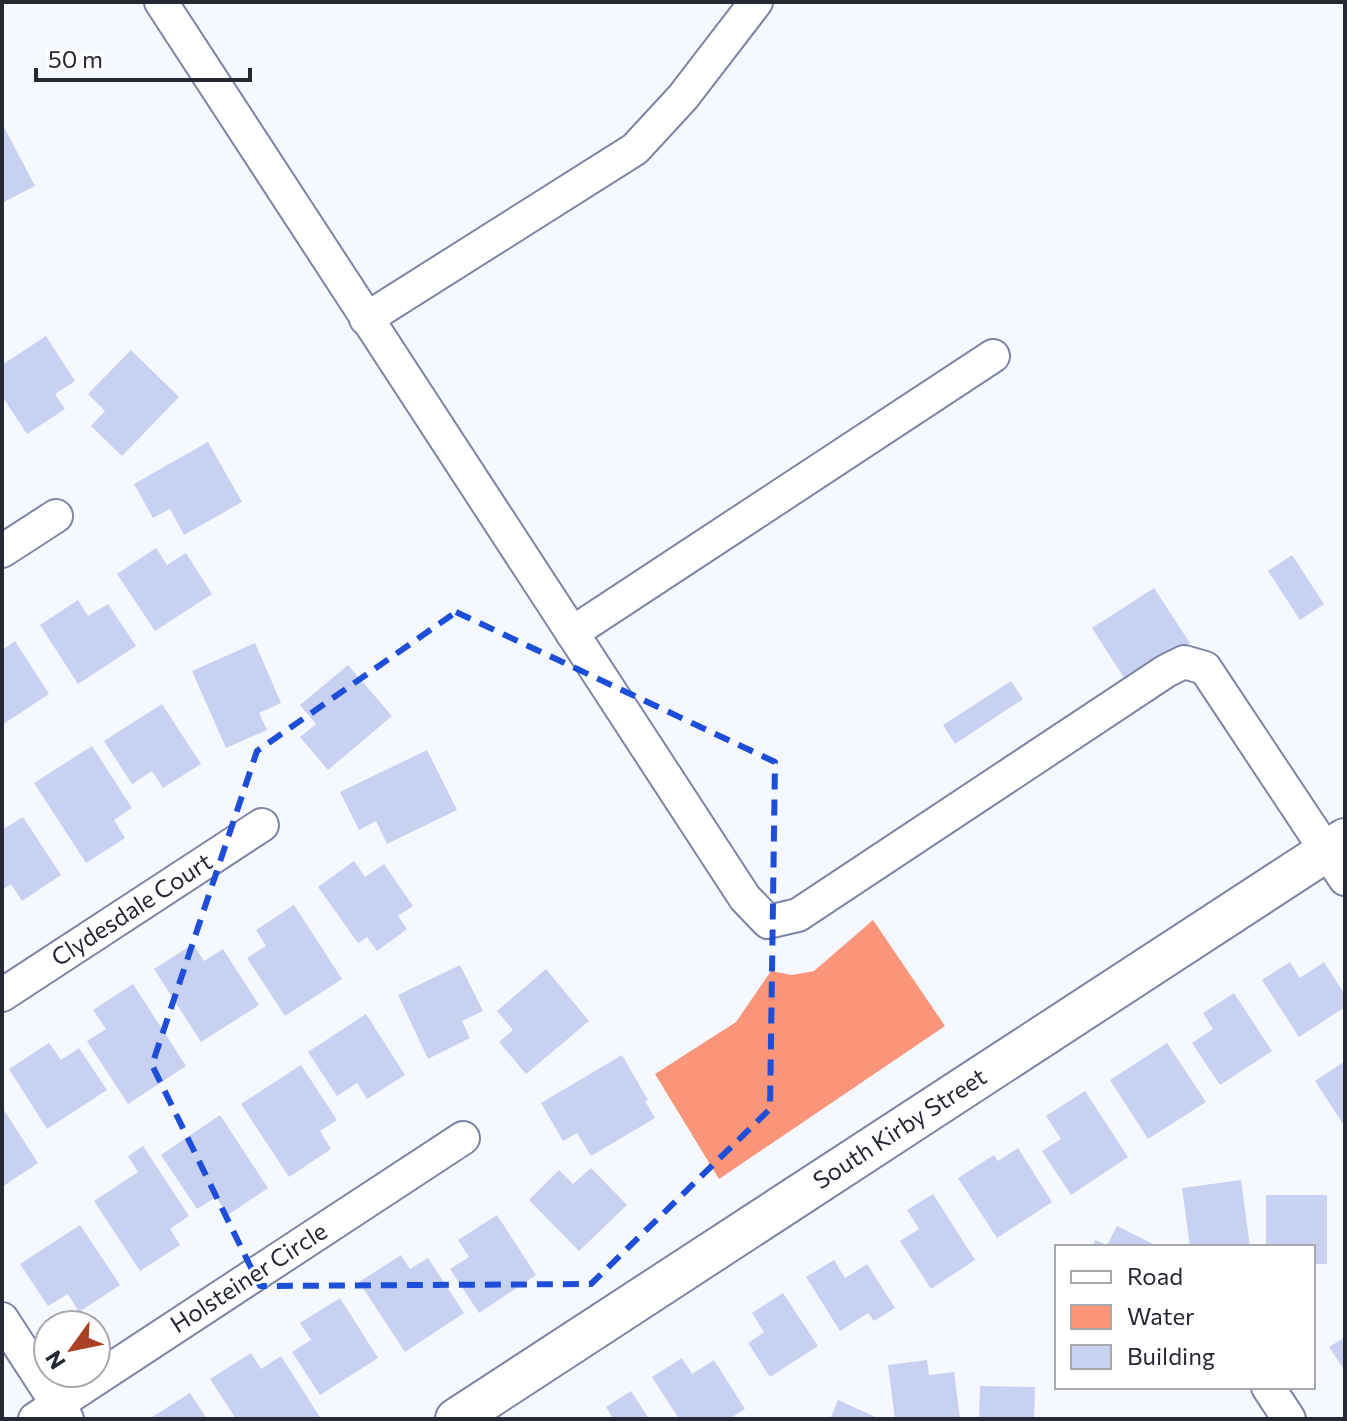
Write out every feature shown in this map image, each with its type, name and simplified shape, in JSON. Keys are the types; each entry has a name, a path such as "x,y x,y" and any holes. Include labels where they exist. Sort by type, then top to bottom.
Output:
{"street":[{"path":"161,2 745,898 768,922 798,915 1153,679 1184,662 1205,668 1339,856"},
{"path":"366,319 635,149 683,97 756,2"},
{"path":"572,633 993,356"},
{"path":"2,551 56,516"},
{"name":"Clydesdale Court","path":"2,995 262,825"},
{"name":"South Kirby Street","path":"456,1419 1339,856"},
{"name":"Holsteiner Circle","path":"53,1414 463,1138"},
{"path":"2,1319 53,1414"},
{"path":"1269,1389 1289,1419"}],"highlighted area":[{"path":"456,612 775,762 770,1109 591,1284 260,1286 152,1065 257,751"}],"water":[{"path":"873,920 945,1026 719,1179 655,1074 736,1022 771,971 792,975 814,971"}],"building":[{"path":"2,128 35,186 2,203"},
{"path":"46,336 75,381 55,394 65,409 27,434 2,396 2,365"},
{"path":"131,350 179,397 122,456 91,426 105,411 88,394"},
{"path":"208,442 242,502 184,535 170,509 153,518 134,484"},
{"path":"156,548 167,565 186,553 212,594 155,631 117,574"},
{"path":"1292,555 1324,604 1300,620 1268,571"},
{"path":"1154,588 1190,643 1128,684 1092,628"},
{"path":"78,600 88,616 108,604 136,646 78,684 40,625"},
{"path":"15,641 49,694 2,725 2,650"},
{"path":"255,643 281,703 259,713 267,730 226,748 192,671"},
{"path":"348,665 392,716 328,770 300,737 316,724 300,705"},
{"path":"1011,681 1023,699 955,744 943,725"},
{"path":"162,704 201,764 163,788 152,771 132,784 104,741"},
{"path":"92,746 132,808 114,820 125,838 86,863 34,783"},
{"path":"427,750 457,810 387,844 376,821 359,830 340,792"},
{"path":"23,817 61,875 22,901 11,884 2,890 2,830"},
{"path":"354,861 365,877 384,864 413,906 398,916 407,929 377,951 367,937 358,943 318,887"},
{"path":"294,905 342,979 285,1016 247,958 266,946 256,930"},
{"path":"193,944 204,961 223,949 259,1005 201,1042 154,969"},
{"path":"1290,962 1300,978 1324,962 1345,995 1345,1007 1299,1037 1262,980"},
{"path":"460,965 483,1011 462,1021 470,1038 428,1059 398,995"},
{"path":"546,969 589,1021 526,1074 499,1042 513,1030 497,1011"},
{"path":"133,984 186,1066 128,1104 87,1041 106,1029 93,1010"},
{"path":"1234,993 1272,1051 1220,1085 1192,1043 1213,1029 1203,1013"},
{"path":"366,1014 405,1075 367,1099 357,1083 337,1096 308,1052"},
{"path":"49,1043 61,1060 79,1048 107,1090 47,1129 9,1069"},
{"path":"1167,1043 1206,1102 1148,1139 1110,1080"},
{"path":"622,1055 655,1118 591,1156 577,1133 563,1141 541,1103"},
{"path":"1345,1061 1345,1127 1315,1081"},
{"path":"301,1065 337,1120 320,1131 331,1149 289,1177 241,1104"},
{"path":"1085,1091 1128,1157 1071,1195 1042,1151 1061,1139 1046,1116"},
{"path":"2,1107 38,1163 2,1187"},
{"path":"220,1115 268,1188 228,1215 216,1197 197,1209 161,1155"},
{"path":"143,1146 189,1216 170,1229 180,1245 140,1271 94,1201 138,1172 128,1156"},
{"path":"1018,1148 1052,1202 997,1238 958,1178 994,1155 998,1161"},
{"path":"591,1168 627,1205 579,1251 529,1200 559,1170 573,1184"},
{"path":"1241,1180 1250,1245 1190,1245 1182,1188"},
{"path":"933,1194 975,1260 931,1289 900,1241 919,1229 907,1210"},
{"path":"1266,1195 1327,1195 1327,1264 1315,1264 1315,1245 1266,1245"},
{"path":"497,1215 536,1275 479,1313 450,1269 469,1257 458,1240"},
{"path":"80,1225 120,1285 84,1309 77,1309 68,1294 48,1306 20,1264"},
{"path":"1117,1226 1155,1245 1107,1245"},
{"path":"401,1255 410,1269 428,1258 464,1313 405,1352 359,1282"},
{"path":"834,1260 845,1278 867,1264 895,1308 874,1321 868,1313 840,1331 806,1277"},
{"path":"783,1293 818,1346 770,1377 748,1343 764,1332 752,1313"},
{"path":"340,1298 378,1358 320,1395 292,1352 311,1340 300,1323"},
{"path":"1345,1337 1345,1371 1329,1347"},
{"path":"251,1353 261,1369 281,1356 321,1419 236,1419 210,1379"},
{"path":"682,1358 692,1374 714,1360 745,1409 729,1419 679,1419 652,1377"},
{"path":"927,1360 929,1375 954,1372 960,1419 895,1419 888,1365"},
{"path":"980,1386 1035,1387 1034,1419 979,1419"},
{"path":"631,1391 649,1419 613,1419 606,1407"},
{"path":"190,1393 207,1419 149,1419"},
{"path":"838,1400 880,1419 830,1419"}]}
